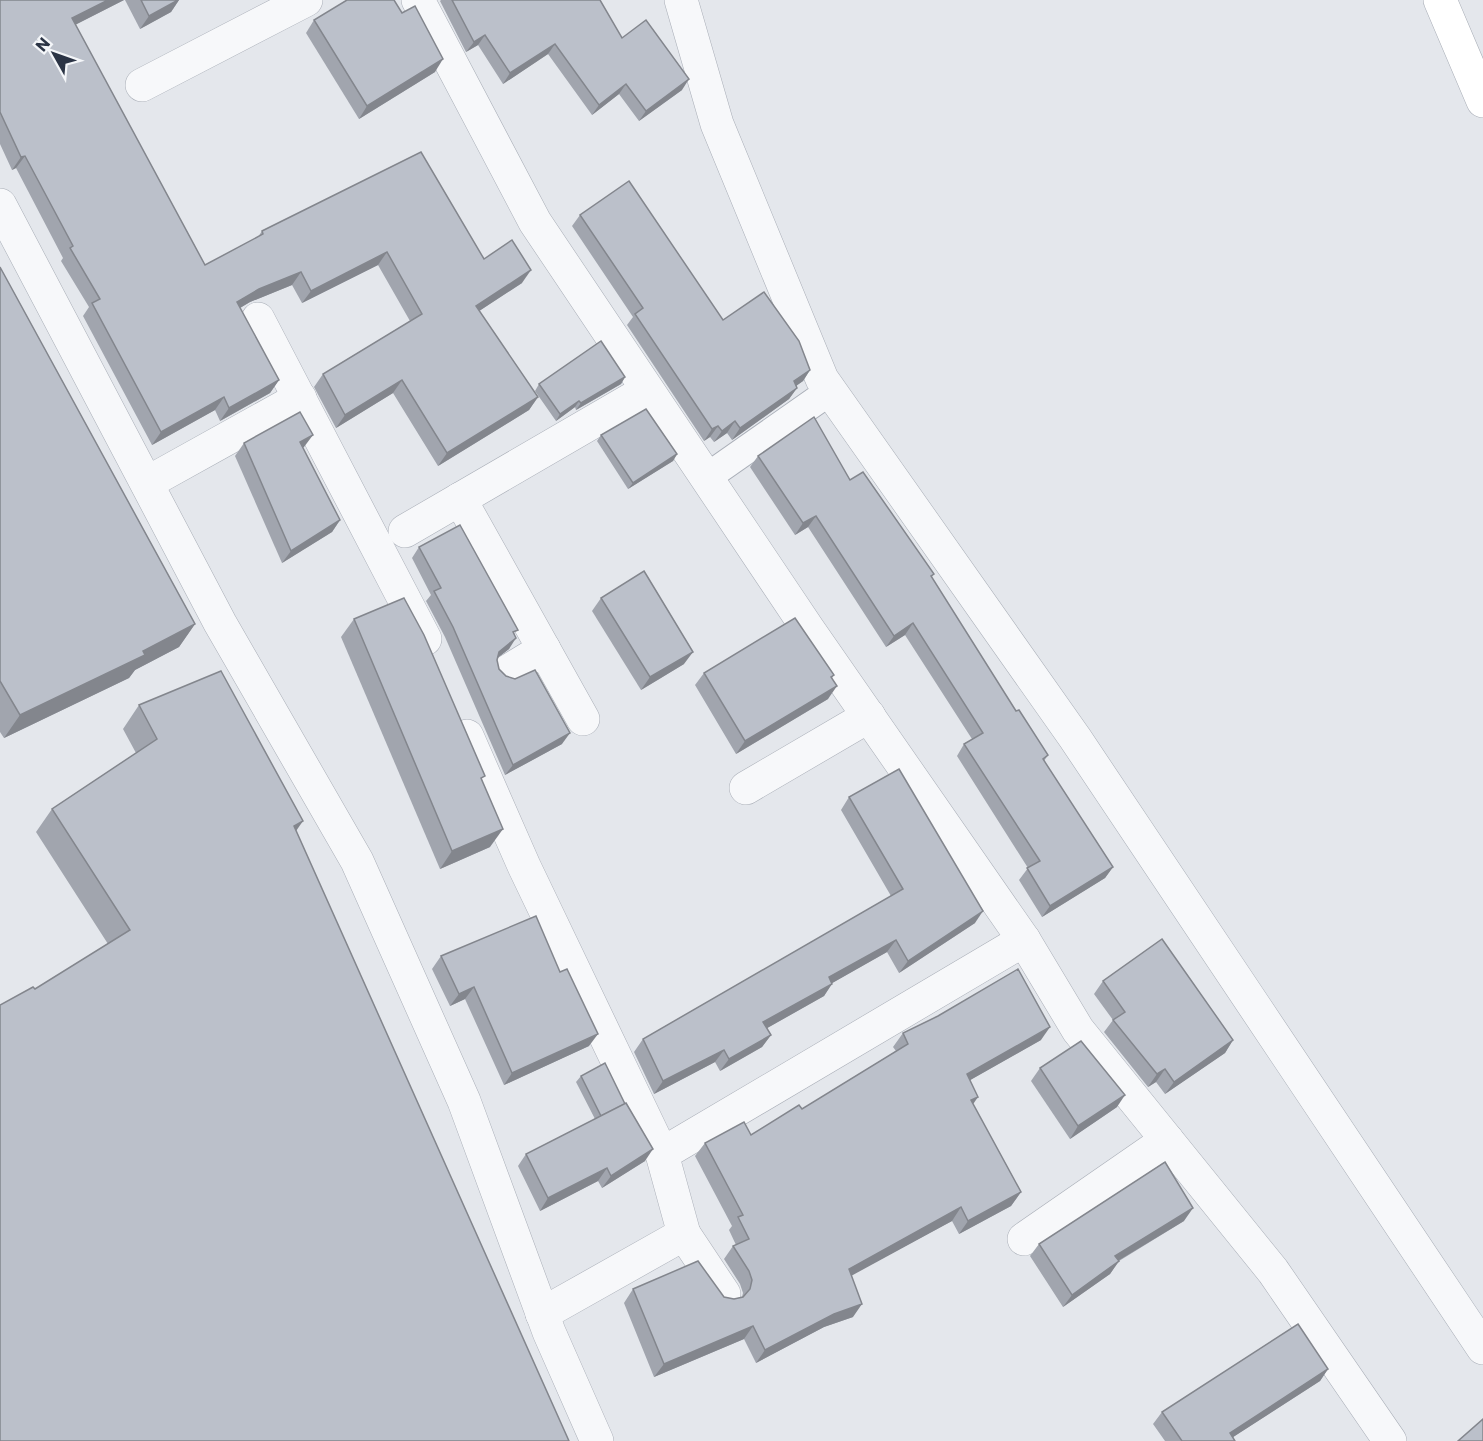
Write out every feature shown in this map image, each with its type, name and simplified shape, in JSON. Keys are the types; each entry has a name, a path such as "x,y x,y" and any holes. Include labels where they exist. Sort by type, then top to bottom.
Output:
{"street":[{"path":"142,85 306,0"},
{"path":"418,0 535,222 646,391 1024,940 1078,1030 1273,1271 1390,1441"},
{"path":"681,0 717,124 822,379 1076,738 1483,1348"},
{"path":"1440,0 1483,101"},
{"path":"0,204 220,622 357,861 464,1101 542,1314 597,1441"},
{"path":"258,319 437,666"},
{"path":"405,531 646,391"},
{"path":"147,483 300,398"},
{"path":"460,499 583,719"},
{"path":"508,671 544,649"},
{"path":"455,708 524,866 663,1154 684,1234 724,1294"},
{"path":"746,788 869,716"},
{"path":"663,1154 1024,940"},
{"path":"1024,1239 1167,1140"},
{"path":"542,1314 684,1234"}],"lane":[{"path":"706,478 830,391"}],"building":[{"path":"0,0 108,0 72,18 205,265 263,234 262,231 421,152 484,259 512,240 531,270 476,306 538,397 447,453 402,380 345,415 323,374 422,314 387,252 311,291 301,272 259,289 237,302 279,380 229,408 224,397 161,432 92,303 100,299 70,248 73,246 25,156 21,157 0,112"},
{"path":"141,0 178,0 149,16"},
{"path":"347,0 394,0 402,13 415,6 443,59 367,106 314,20"},
{"path":"452,0 600,0 622,38 646,20 689,79 646,111 626,84 599,105 555,44 510,73 485,35 474,42"},
{"path":"629,181 723,320 764,292 799,341 810,370 794,381 797,388 740,428 735,421 722,431 718,426 712,429 635,314 643,308 580,215"},
{"path":"0,267 195,624 143,651 145,655 20,715 0,681"},
{"path":"601,341 625,377 581,403 579,401 560,414 539,384"},
{"path":"646,409 677,454 633,483 601,435"},
{"path":"300,412 313,435 300,442 340,520 291,551 244,443"},
{"path":"814,417 850,480 863,472 934,574 931,576 1016,711 1019,710 1048,755 1043,759 1113,867 1050,906 1027,868 1040,861 964,744 983,733 913,623 894,636 816,516 803,523 758,456"},
{"path":"460,525 518,630 513,632 516,638 499,652 497,660 499,669 506,676 515,679 535,670 570,733 513,765 453,627 434,591 441,588 419,547"},
{"path":"644,571 693,652 650,677 601,598"},
{"path":"404,598 424,635 485,776 481,778 503,829 452,851 354,619"},
{"path":"795,618 834,675 831,677 837,686 745,741 704,673"},
{"path":"221,671 303,821 294,826 569,1441 0,1441 0,1005 33,987 35,989 130,930 52,809 157,739 139,705"},
{"path":"899,769 983,911 908,961 896,940 829,977 832,984 763,1022 771,1035 729,1059 724,1050 663,1081 643,1039 903,889 849,797"},
{"path":"536,916 560,972 567,969 598,1034 512,1073 474,987 459,994 441,956"},
{"path":"1162,939 1233,1040 1174,1082 1165,1069 1157,1074 1113,1020 1125,1012 1103,981"},
{"path":"1018,969 1050,1027 967,1074 978,1097 971,1100 1021,1192 968,1221 961,1207 849,1269 862,1304 834,1314 765,1350 753,1326 664,1364 633,1289 698,1261 724,1297 734,1299 743,1297 750,1289 752,1280 733,1246 749,1239 738,1217 743,1215 705,1143 744,1122 751,1135 799,1105 802,1109 908,1044 903,1033 938,1016"},
{"path":"1081,1041 1125,1095 1078,1126 1040,1068"},
{"path":"605,1063 625,1104 601,1116 581,1076"},
{"path":"626,1103 653,1149 611,1176 607,1168 548,1198 526,1154"},
{"path":"1165,1162 1193,1208 1115,1256 1119,1261 1072,1295 1039,1244"},
{"path":"1298,1324 1328,1369 1230,1433 1235,1441 1182,1441 1162,1412"},
{"path":"1483,1419 1483,1441 1458,1441"}]}
